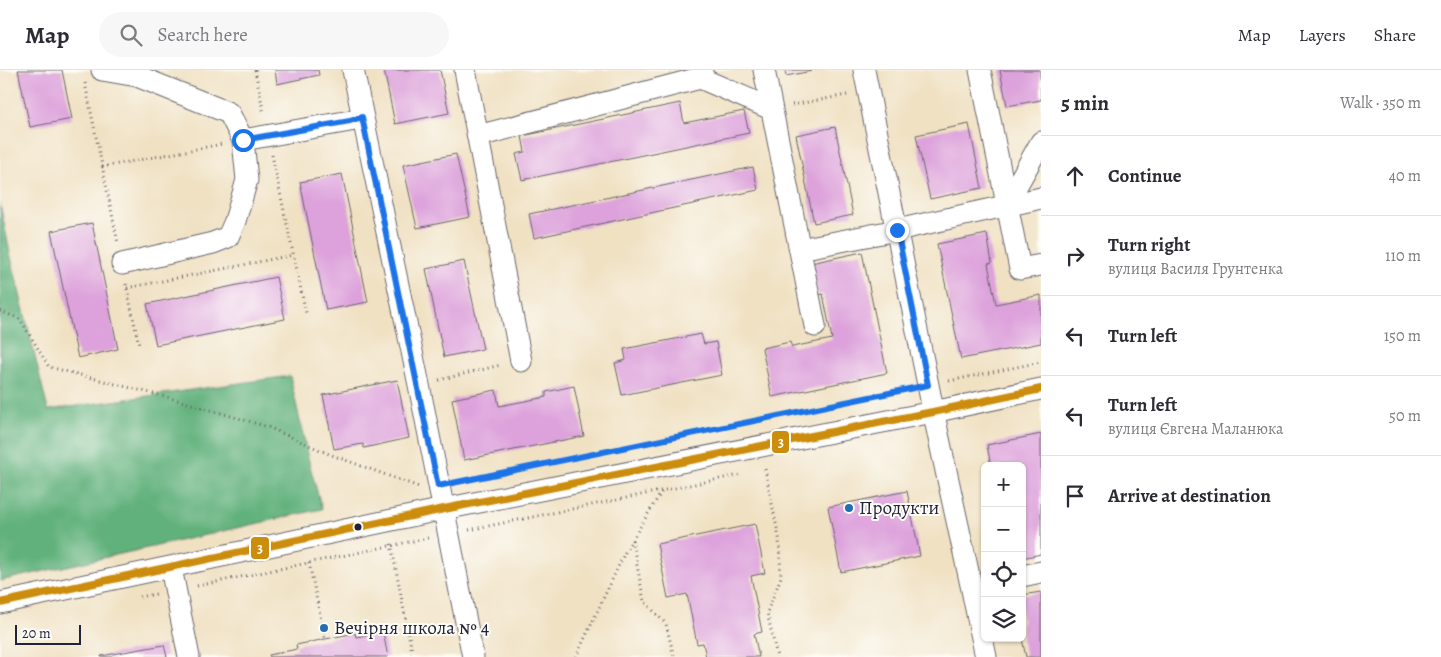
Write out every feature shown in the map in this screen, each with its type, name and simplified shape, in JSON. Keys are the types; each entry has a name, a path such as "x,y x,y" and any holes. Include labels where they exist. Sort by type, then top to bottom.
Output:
{"street":[{"path":"353,70 418,385 431,488 444,509 473,657"},
{"path":"465,70 521,361"},
{"path":"764,70 815,326"},
{"path":"864,70 933,412 978,584 986,657"},
{"path":"980,70 1020,270 1041,265"},
{"path":"478,136 701,74 771,108"},
{"path":"93,75 137,76 229,113 243,140 247,180 235,221 228,237 213,243 122,264"},
{"path":"243,140 350,121 362,117"},
{"path":"1006,205 1041,142"},
{"path":"800,249 1041,198"},
{"path":"0,603 444,509 1041,389"},
{"path":"171,568 189,657"},
{"path":"1026,575 1041,572"}],"path":[{"path":"255,70 306,313"},
{"path":"93,75 102,166 139,345"},
{"path":"771,108 848,95"},
{"path":"102,166 243,140"},
{"path":"127,288 293,255"},
{"path":"0,311 20,319 49,367 174,399 268,427 329,454 431,488 1041,362"},
{"path":"418,385 521,361"},
{"path":"756,471 765,469 779,538 781,577 767,612 777,657"},
{"path":"136,598 747,473"},
{"path":"576,657 626,550 662,491"},
{"path":"386,521 413,657"},
{"path":"632,540 644,601 666,624 674,657"},
{"path":"309,563 326,639"}],"green space":[{"path":"0,203 10,253 48,410 290,376 310,466 322,509 0,581"}],"building":[{"path":"18,70 62,70 72,119 30,127"},
{"path":"275,70 318,70 319,75 277,84"},
{"path":"384,70 440,70 449,113 395,124"},
{"path":"785,70 812,70 812,71 786,76"},
{"path":"1000,70 1040,70 1041,100 1007,106"},
{"path":"680,103 684,123 744,111 749,133 522,180 516,154 525,152 522,136"},
{"path":"969,124 982,188 930,199 916,135"},
{"path":"835,127 853,215 814,223 796,135"},
{"path":"456,154 470,217 417,228 403,165"},
{"path":"753,167 758,190 534,238 529,214"},
{"path":"342,174 368,302 326,310 300,182"},
{"path":"92,223 118,349 78,358 51,231"},
{"path":"987,234 992,263 988,264 996,304 1041,295 1041,343 961,359 937,244"},
{"path":"862,252 887,373 772,397 762,348 790,342 792,347 832,339 823,294 818,295 811,263"},
{"path":"464,261 483,349 444,357 426,269"},
{"path":"276,277 285,319 156,345 147,304"},
{"path":"701,334 704,344 716,342 722,375 622,395 615,363 626,360 624,349"},
{"path":"397,380 409,438 364,448 363,444 334,449 323,395"},
{"path":"574,386 584,436 464,460 452,399 496,390 499,406 546,397 546,392"},
{"path":"1041,434 1041,554 1026,557 1026,462 990,462 987,445"},
{"path":"907,491 920,556 841,572 828,507"},
{"path":"755,524 765,573 751,576 762,632 754,634 759,657 706,657 703,643 697,644 687,594 668,598 657,544"},
{"path":"1041,592 1041,657 1026,657 1023,642 1026,642 1026,594"},
{"path":"383,632 388,657 270,657 269,655 297,649 296,645 355,633 356,637"},
{"path":"164,645 167,657 101,657 101,656"}],"transit line":[{"name":"3","path":"0,603 444,509 1041,389"}],"place":[{"name":"Продукти","path":"849,508"},
{"name":"Вечірня школа № 4","path":"324,628"}],"route":[{"path":"243,140 350,121 362,117 438,486 928,385 897,230"}]}
